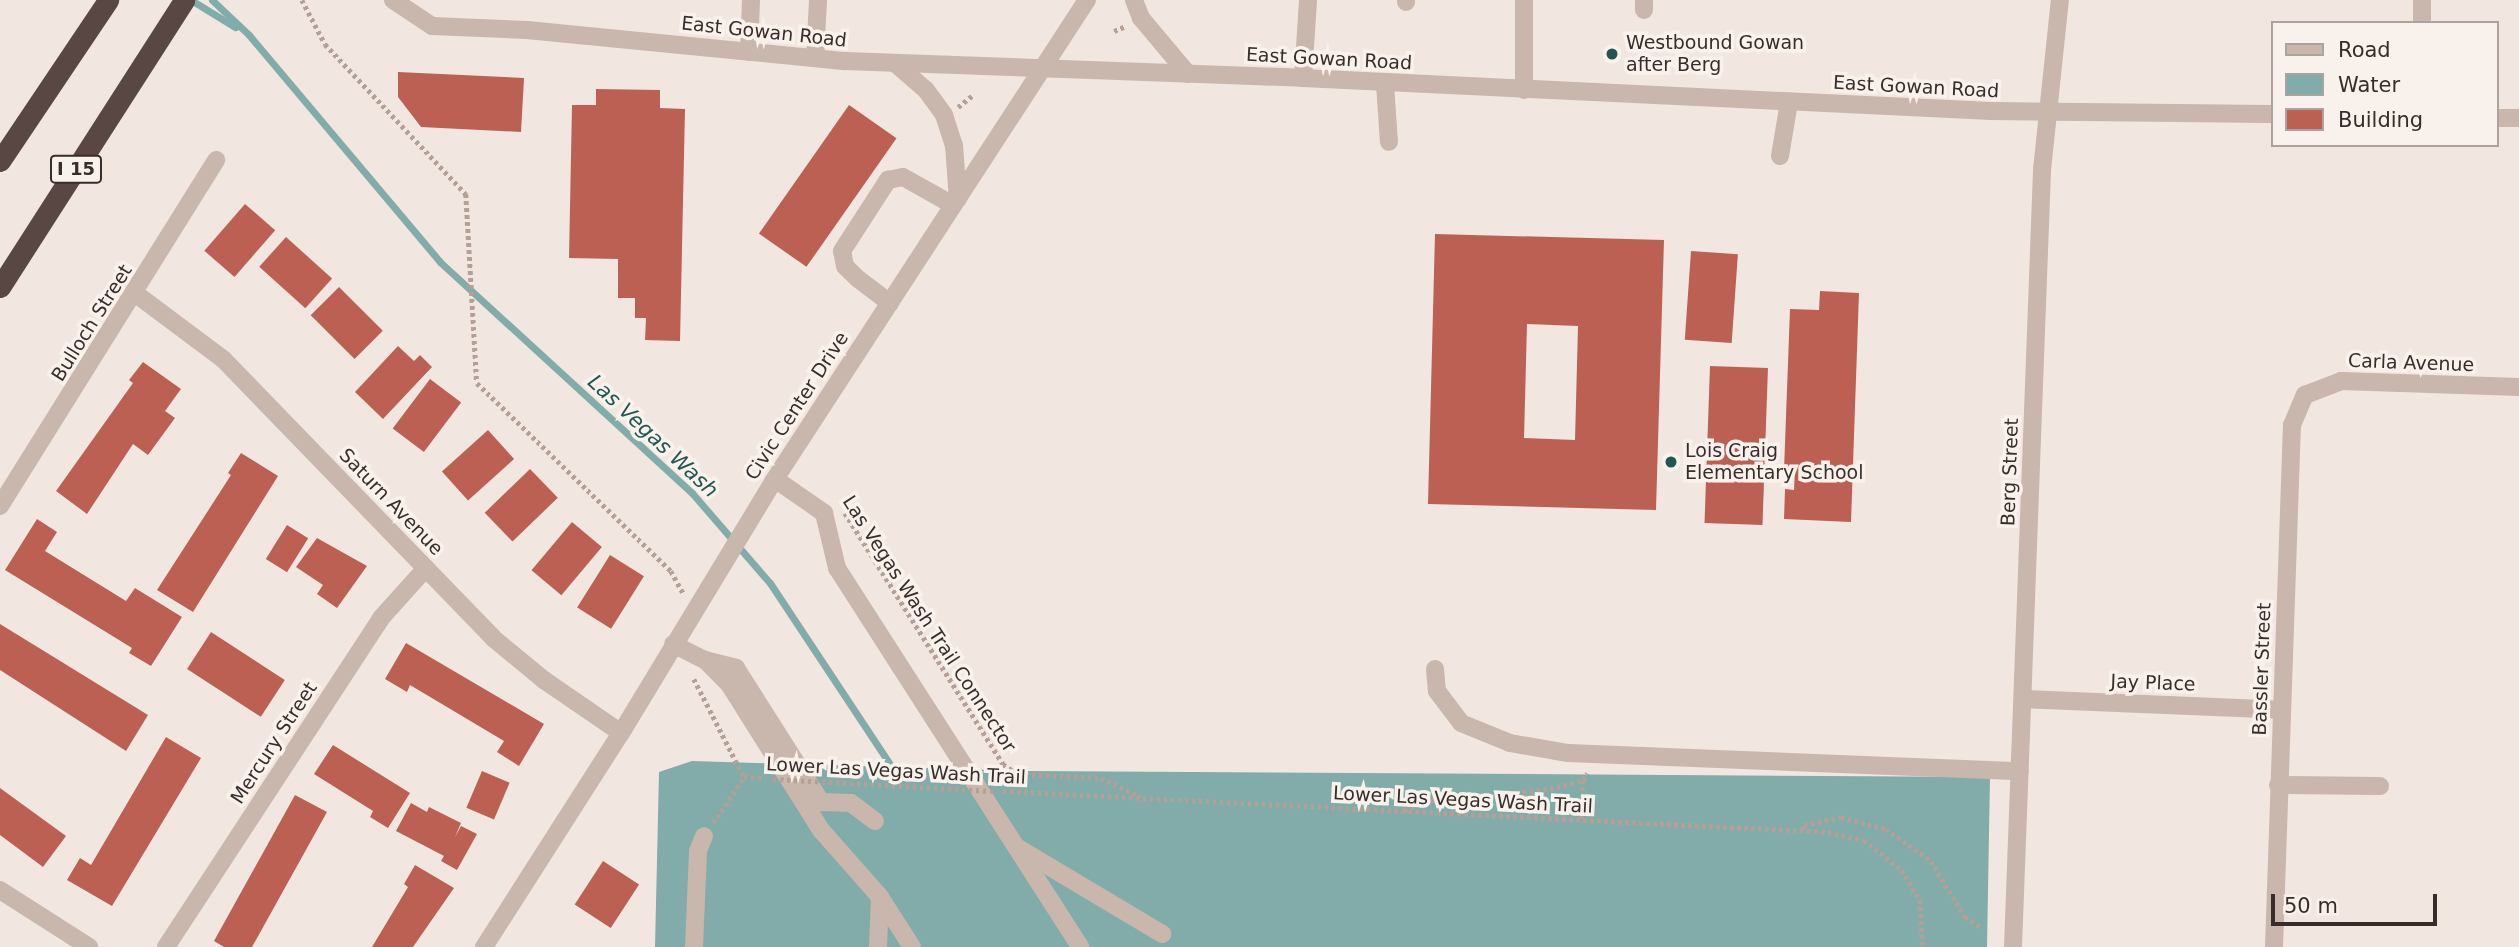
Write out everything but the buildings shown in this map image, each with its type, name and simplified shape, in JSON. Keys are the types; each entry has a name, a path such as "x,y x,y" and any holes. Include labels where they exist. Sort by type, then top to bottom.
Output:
{"highway":[{"path":"0,162 108,0"},
{"name":"I 15","path":"0,287 184,0"}],"street":[{"name":"East Gowan Road","path":"393,0 432,26 527,30 896,64 1303,78 2050,113 2270,114"},
{"path":"750,52 751,0"},
{"path":"816,58 818,0"},
{"name":"Civic Center Drive","path":"484,947 621,733 774,480 1087,0"},
{"path":"1134,0 1141,18 1188,74"},
{"path":"1303,78 1308,0"},
{"path":"1524,0 1524,90"},
{"name":"Berg Street","path":"2013,947 2042,170 2060,0"},
{"path":"2422,0 2422,21"},
{"path":"890,303 845,266 842,251 888,180 903,177 955,202 954,145 944,115 926,90 896,64"},
{"path":"1385,83 1389,142"},
{"path":"1780,156 1790,102"},
{"path":"2498,118 2519,118"},
{"name":"Bulloch Street","path":"0,506 136,294 216,160"},
{"name":"Saturn Avenue","path":"136,294 223,359 493,638 544,680 621,733"},
{"name":"Carla Avenue","path":"2305,395 2341,381 2519,387"},
{"name":"Bassler Street","path":"2274,947 2292,425 2305,395"},
{"path":"774,480 824,513 837,568 1080,947"},
{"name":"Mercury Street","path":"174,944 381,618 426,568"},
{"path":"673,644 705,660 736,668 821,802 851,803 875,821"},
{"path":"705,660 729,684 821,830 880,897 912,947"},
{"path":"1435,668 1437,691 1461,723 1510,743 1602,754 2020,771"},
{"name":"Jay Place","path":"2023,699 2281,710"},
{"path":"2278,785 2381,786"},
{"path":"694,947 698,851 704,836"},
{"path":"1015,846 1162,934"},
{"path":"0,890 89,947"},
{"path":"878,947 880,897"}],"path":[{"path":"302,0 325,44 466,194 477,383 671,572 696,605"},
{"path":"951,112 974,94"},
{"name":"Las Vegas Wash Trail Connector","path":"842,509 1003,764 1018,774 1101,778 1142,798"},
{"name":"Lower Las Vegas Wash Trail","path":"705,660 694,678 744,777 1802,830 1864,840 1888,856 1920,901 1923,947"},
{"path":"1581,819 1583,780 1602,754"},
{"path":"704,836 744,777"},
{"path":"1404,811 1432,800 1550,789 1583,780"},
{"path":"1802,830 1804,825 1841,817 1886,829 1931,862 1965,917 1982,928"}],"water":[{"path":"692,761 1027,771 1990,777 1987,947 655,947 659,772"}],"waterway":[{"path":"191,0 235,27"},
{"name":"Las Vegas Wash","path":"212,0 249,35 440,262 692,493 770,583 895,772"}],"place":[{"name":"Westbound Gowan after Berg","path":"1612,54"},
{"name":"Lois Craig Elementary School","path":"1671,462"}]}
